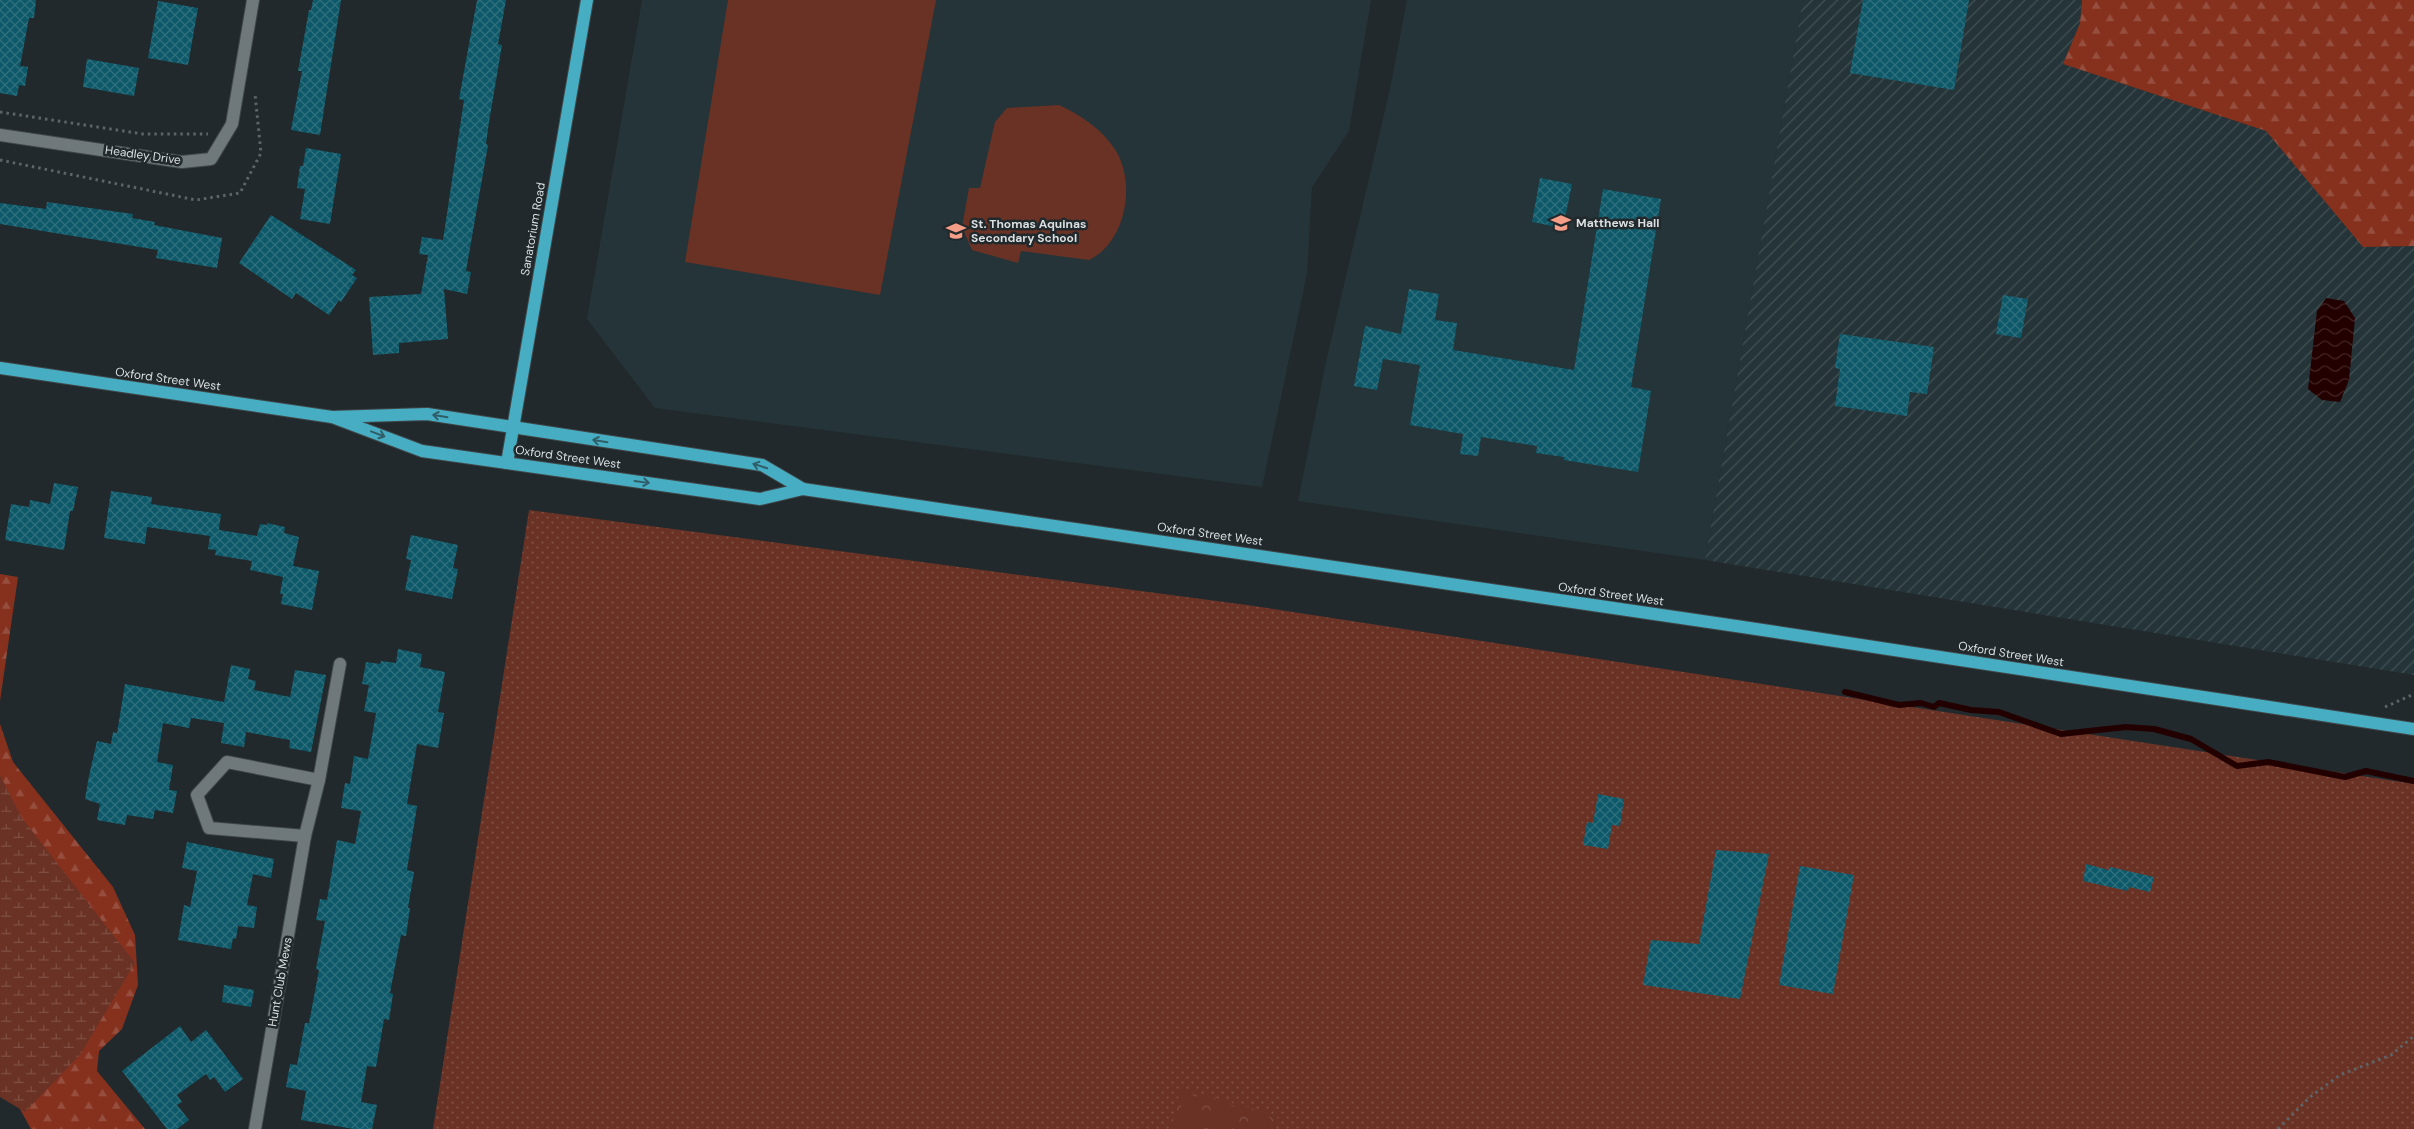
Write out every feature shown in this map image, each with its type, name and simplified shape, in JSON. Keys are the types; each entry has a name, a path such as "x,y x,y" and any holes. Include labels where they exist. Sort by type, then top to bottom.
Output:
{"main road":[{"name":"Sanatorium Road","path":"507,463 587,0"},
{"name":"Oxford Street West","path":"0,368 332,417 427,414 762,465 803,489"},
{"name":"Oxford Street West","path":"332,417 422,451 760,499 803,489 1736,626 2414,729"}],"street":[{"name":"Headley Drive","path":"0,135 182,162 211,159 232,124 253,0"},
{"name":"Hunt Club Mews","path":"255,1129 306,836 319,780 340,664"},
{"path":"306,836 209,828 196,795 227,762 319,780"}],"path":[{"path":"0,112 143,134 212,134"},
{"path":"2278,1129 2310,1097 2340,1075 2391,1055 2414,1036"}],"shaded area":[{"name":"St. Thomas Aquinas Secondary School","path":"642,0 1371,0 1349,131 1312,187 1307,274 1262,487 655,408 587,319"},
{"name":"Matthews Hall","path":"1407,0 1803,0 1705,560 1298,501 1327,357 1390,89"},
{"path":"1803,0 2082,0 2080,23 2063,64 2266,131 2363,247 2414,246 2414,675 1705,560"}],"green space":[{"path":"728,0 936,0 880,295 685,262"},
{"path":"2082,0 2414,0 2414,246 2363,247 2266,131 2063,64 2080,23"},
{"path":"1059,105 1083,118 1105,136 1116,151 1122,164 1126,195 1124,211 1112,240 1102,252 1089,260 1021,251 1018,263 972,250 962,227 969,188 980,188 995,122 1007,108"},
{"path":"529,510 1247,605 2414,784 2414,1129 433,1129"},
{"path":"0,574 18,577 0,701"},
{"path":"0,724 13,762 113,887 135,935 138,985 122,1029 99,1051 97,1071 145,1129 31,1129 0,1073"},
{"path":"0,775 22,818 135,963 80,1055 25,1112 0,1097"},
{"path":"1181,1088 1278,1116 1274,1129 1169,1129"},
{"path":"1185,1093 1205,1099 1196,1129 1175,1129"},
{"path":"1218,1102 1238,1108 1232,1129 1210,1129"},
{"path":"1251,1112 1271,1118 1268,1129 1246,1129"}],"water":[{"path":"2326,298 2344,301 2355,318 2349,380 2340,402 2322,400 2308,389 2317,311"}],"building":[{"path":"0,0 36,0 34,18 29,18 20,66 28,67 25,86 19,85 17,96 0,93"},
{"path":"313,0 341,0 320,135 291,130 302,71 298,71 309,10 311,10"},
{"path":"477,0 506,0 498,44 502,45 489,122 486,144 488,145 466,271 471,272 467,294 444,289 448,339 399,343 399,353 373,355 369,297 421,294 428,255 419,254 422,237 443,240 464,100 459,99"},
{"path":"1863,0 1969,0 1954,90 1850,73"},
{"path":"158,1 198,8 188,65 148,58"},
{"path":"87,59 139,68 134,96 83,87"},
{"path":"306,148 341,154 330,224 300,219 305,189 297,188 300,166 303,166"},
{"path":"1540,178 1572,184 1563,228 1532,222"},
{"path":"1603,189 1661,199 1631,387 1651,391 1638,472 1564,460 1564,457 1536,453 1537,446 1481,437 1478,456 1460,454 1463,434 1410,425 1420,365 1383,359 1377,390 1354,386 1365,326 1401,334 1409,289 1439,294 1435,320 1457,323 1453,350 1574,370"},
{"path":"47,202 133,214 132,218 155,222 154,225 222,238 217,268 156,258 158,250 0,224 0,203 46,209"},
{"path":"271,215 356,270 352,275 357,278 341,302 339,300 329,315 296,293 292,299 239,263"},
{"path":"2003,295 2028,299 2021,338 1996,334"},
{"path":"1840,334 1934,347 1927,394 1910,392 1907,416 1835,406 1840,369 1835,368"},
{"path":"54,483 78,487 73,511 70,511 64,550 5,540 11,504 29,507 30,500 50,504"},
{"path":"111,491 152,497 151,504 221,514 219,530 257,536 260,524 267,525 267,523 285,527 284,533 299,537 293,566 319,571 312,610 281,604 283,594 280,594 283,577 250,570 252,561 215,555 216,550 208,549 210,536 147,527 145,544 104,538"},
{"path":"411,535 458,545 453,568 458,569 452,599 405,590 411,560 406,559"},
{"path":"398,649 422,654 420,667 445,672 438,712 444,713 438,748 417,744 407,804 417,806 407,870 414,872 406,936 401,935 390,993 393,994 389,1020 384,1019 376,1067 367,1066 361,1102 377,1105 372,1129 354,1129 301,1120 306,1091 286,1087 290,1064 297,1065 305,1023 309,1023 319,970 316,969 325,921 316,920 320,899 327,900 337,840 355,844 361,811 341,808 345,783 350,784 354,756 368,759 376,713 364,711 369,685 362,684 366,662 380,664 381,661 396,663"},
{"path":"231,665 250,669 248,679 256,681 254,690 290,697 295,670 326,675 311,752 289,748 290,740 246,732 244,747 221,743 224,723 191,718 189,728 163,723 157,762 173,765 169,790 177,791 173,813 155,810 153,819 127,815 125,825 97,820 100,804 85,799 89,776 97,741 111,744 113,732 117,733 125,684 224,702"},
{"path":"1598,794 1624,799 1620,826 1612,825 1608,849 1583,845 1587,822 1593,823"},
{"path":"187,842 274,859 271,878 253,874 247,905 257,907 254,928 238,926 236,939 233,938 231,949 178,940 184,905 190,907 197,871 182,868"},
{"path":"1716,850 1769,854 1740,999 1643,985 1651,940 1699,944"},
{"path":"2086,864 2109,870 2110,867 2154,877 2150,892 2129,887 2128,891 2083,881"},
{"path":"1800,866 1854,875 1833,994 1779,985"},
{"path":"224,985 254,990 251,1007 222,1002"},
{"path":"180,1026 191,1042 206,1030 243,1079 225,1092 214,1077 210,1080 206,1074 177,1095 182,1102 177,1105 189,1120 177,1129 167,1129 122,1071"}],"waterway":[{"path":"1845,692 1899,705 1921,703 1934,707 1939,703 1971,710 1999,712 2061,734 2126,727 2154,729 2191,739 2237,766 2268,762 2345,777 2366,771 2414,781"}],"place":[{"name":"Matthews Hall","path":"1561,223"},
{"name":"St. Thomas Aquinas Secondary School","path":"956,231"}]}
